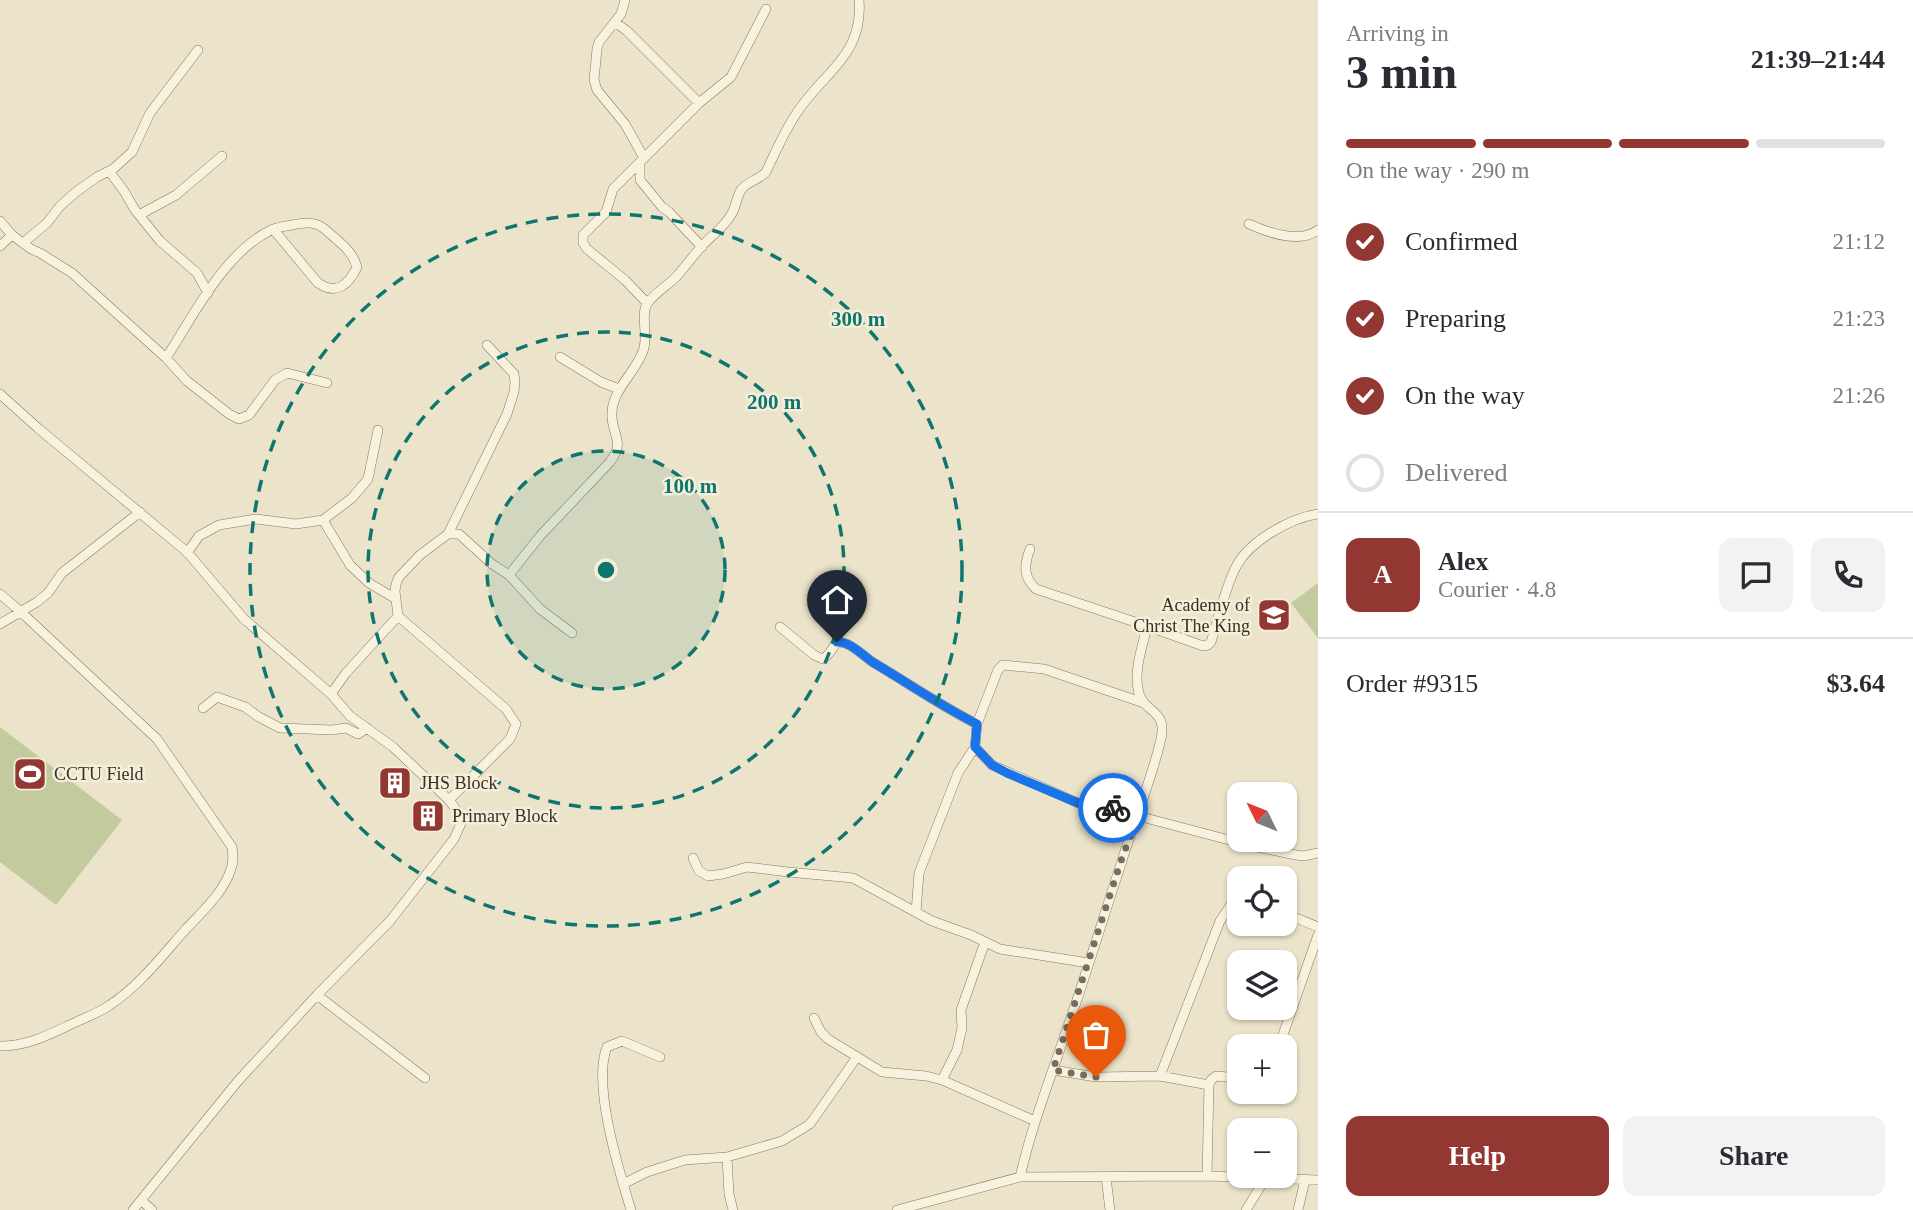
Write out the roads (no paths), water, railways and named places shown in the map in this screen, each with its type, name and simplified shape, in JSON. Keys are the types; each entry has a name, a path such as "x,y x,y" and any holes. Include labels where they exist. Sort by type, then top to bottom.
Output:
{"street":[{"path":"625,0 621,14 599,42 594,80 597,90 625,124 642,160 640,180 662,207 702,247"},
{"path":"509,575 540,536 615,456 618,438 612,415 619,389 644,349 647,303 676,277 731,216 741,189 766,172 795,114 837,65 855,39 859,0"},
{"path":"647,303 625,280 587,249 583,235 606,212 613,189 699,103 731,77 766,9"},
{"path":"615,22 699,103"},
{"path":"23,243 47,223 60,206 76,192 109,172 132,152 150,113 198,50"},
{"path":"139,215 176,195 222,156"},
{"path":"109,172 160,241 197,273 208,293"},
{"path":"0,221 23,243 72,273 166,358 187,382 239,419 248,415 275,380 287,373 327,383"},
{"path":"166,358 233,258 273,229 304,222 322,226 354,256 357,267 352,278 338,289 327,289 318,283 273,229"},
{"path":"1250,224 1275,234 1309,236 1318,230"},
{"path":"0,246 12,235"},
{"path":"449,800 510,739 516,724 506,709 398,616 396,584 399,577 420,555 447,534 507,414 514,392 514,374 487,345"},
{"path":"559,357 601,382 619,389"},
{"path":"0,394 187,553 244,619 331,694 350,716 393,747 449,800 463,819 454,839 390,922 317,995 238,1081 133,1210"},
{"path":"187,553 199,536 219,525 256,519 296,524 323,520 352,498 368,479 378,430"},
{"path":"0,624 48,593 62,573 140,512"},
{"path":"1030,549 1025,570 1030,583 1036,589 1203,646 1211,642 1237,565 1245,553 1258,541 1289,523 1318,514"},
{"path":"323,520 350,565 369,583 396,599"},
{"path":"447,534 459,534 492,564 509,575 540,610 572,633"},
{"path":"0,594 158,739 232,847 233,859 231,870 204,909 141,980 124,995 108,1007 41,1039 18,1046 0,1046"},
{"path":"331,694 346,673 398,616"},
{"path":"1020,1177 1035,1121 1161,741 1161,719 1144,703 1138,692 1137,677 1147,626"},
{"path":"780,627 814,655 823,659 829,656 837,642 843,642 952,712 977,724"},
{"path":"916,912 919,873 958,773 975,747 977,724 998,670 1003,665 1044,669 1144,703"},
{"path":"203,708 217,697 245,707 280,728 346,728 358,734 367,728"},
{"path":"975,747 992,765 1078,803 1120,808 1138,816 1227,837"},
{"path":"1289,852 1304,856 1318,853"},
{"path":"693,858 699,871 708,876 747,867 853,878 932,921 1000,949 1089,963"},
{"path":"1160,1076 1220,921 1227,910"},
{"path":"1297,919 1318,927"},
{"path":"1283,1034 1318,935"},
{"path":"942,1080 957,1050 962,1028 961,1010 985,942"},
{"path":"317,995 425,1078"},
{"path":"814,1018 828,1039 882,1072 942,1080 1035,1121"},
{"path":"631,1210 603,1099 603,1059 607,1047 622,1041 660,1057"},
{"path":"623,1185 647,1172 685,1160 727,1157 782,1140 810,1124 857,1057"},
{"path":"1053,1070 1096,1077 1160,1076 1209,1085"},
{"path":"1207,1177 1209,1085 1216,1076 1227,1077"},
{"path":"727,1157 729,1194 733,1210"},
{"path":"897,1210 1020,1177 1227,1178"},
{"path":"1106,1177 1110,1210"},
{"path":"1297,1180 1318,1180"},
{"path":"1298,1210 1305,1180"},
{"path":"1246,1210 1259,1188"},
{"path":"142,1202 152,1210"}],"place":[{"name":"Academy of Christ The King","path":"1274,615"},
{"name":"CCTU Field","path":"30,774"},
{"name":"JHS Block","path":"395,783"},
{"name":"Primary Block","path":"428,816"}]}
